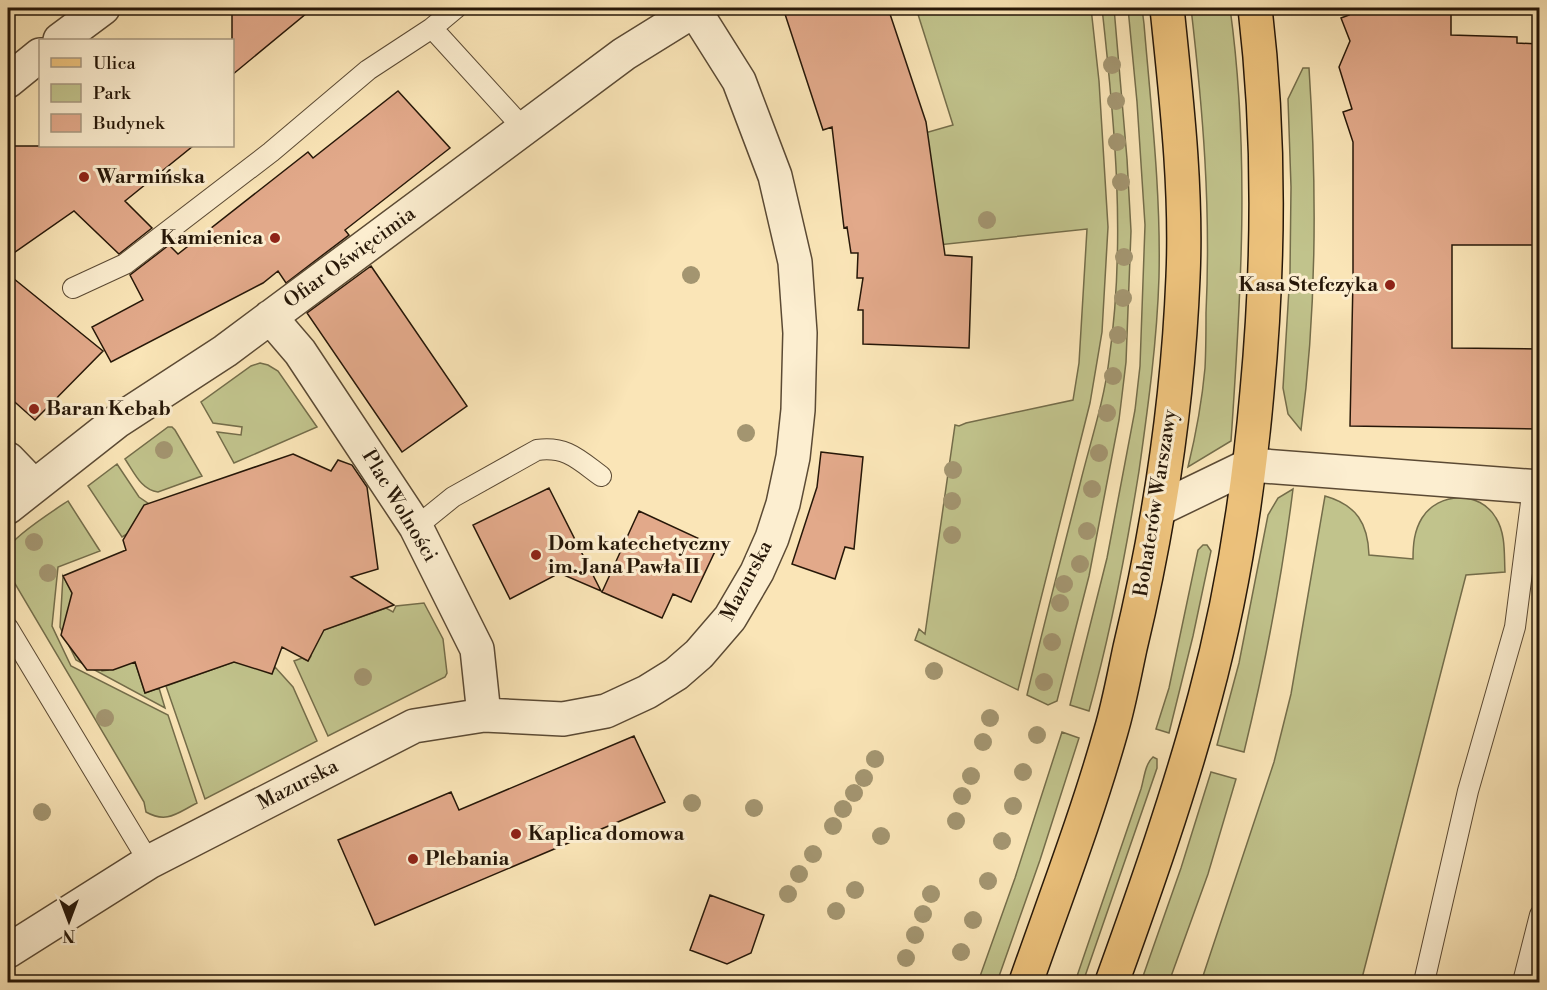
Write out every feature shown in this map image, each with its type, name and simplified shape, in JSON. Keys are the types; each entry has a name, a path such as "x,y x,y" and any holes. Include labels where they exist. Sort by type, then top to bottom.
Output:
{"main road":[{"name":"Bohaterów Warszawy","path":"1026,982 1111,731 1159,509 1179,345 1184,275 1180,151 1167,8"},
{"path":"1112,982 1152,870 1206,696 1224,621 1250,465 1264,318 1266,203 1264,115 1255,8"}],"street":[{"path":"61,39 103,8"},
{"name":"Ofiar Oświęcimia","path":"8,507 116,422 225,351 624,54 694,9"},
{"name":"Mazurska","path":"8,951 149,862 414,726 484,714 563,719 586,716 626,703 676,674 699,654 730,618 757,572 772,538 783,504 793,457 798,410 800,333 795,262 775,176 739,81 694,9"},
{"path":"8,81 39,56"},
{"name":"Plac Wolności","path":"270,317 300,352 416,527 477,649 484,714"},
{"path":"8,459 34,486"},
{"path":"1159,509 1250,465 1536,487"}],"lane":[{"path":"73,288 125,264 271,152 368,70 432,28 456,8"},
{"path":"432,28 524,129"},
{"path":"416,527 453,497 537,450 567,452 601,476"},
{"path":"1424,982 1468,791 1515,627 1536,487"},
{"path":"8,628 149,862"},
{"path":"1523,982 1539,915"}],"green space":[{"path":"916,8 1091,8 1099,81 1108,227 1102,332 1090,403 1018,690 915,640 919,629 925,634 955,425 959,426 1073,400 1079,363 1087,229 919,247 904,139 953,125"},
{"path":"1102,8 1114,8 1127,159 1131,231 1126,362 1119,420 1089,576 1057,701 1048,705 1027,695 1100,407 1107,376 1114,316 1118,228 1117,184"},
{"path":"1128,8 1142,8 1144,24 1157,182 1158,301 1149,399 1134,501 1111,622 1089,711 1070,705 1107,558 1135,410 1140,366 1145,225"},
{"path":"1191,8 1230,8 1240,116 1242,224 1231,441 1188,467 1205,368 1207,274 1205,160"},
{"path":"1303,68 1309,68 1314,249 1310,340 1301,430 1288,414 1283,388 1290,272 1291,187 1288,99"},
{"path":"260,363 278,371 317,427 234,463 217,432 241,435 242,427 213,423 201,402 251,366"},
{"path":"168,427 175,430 202,476 158,492 152,491 142,484 125,459"},
{"path":"117,464 139,497 152,506 154,518 122,537 88,486"},
{"path":"1293,489 1272,621 1244,752 1217,745 1239,663 1268,515 1278,498"},
{"path":"1325,496 1345,505 1359,517 1366,534 1369,555 1413,559 1417,528 1429,509 1448,499 1470,499 1480,503 1489,509 1499,524 1504,545 1505,572 1466,575 1361,982 1201,982 1274,762 1291,694"},
{"path":"68,501 100,551 58,567 52,626 71,666 168,715 197,803 172,816 160,817 146,812 144,802 10,574 7,556 11,544"},
{"path":"1203,545 1207,545 1211,551 1169,733 1156,729 1169,688 1198,550"},
{"path":"63,576 74,597 64,627 101,664 102,671 108,670 108,664 135,662 145,693 159,688 165,708 76,660 60,627"},
{"path":"424,603 443,639 447,673 445,677 328,736 294,661 302,658 308,661 311,656 299,639 386,608 393,612 396,606"},
{"path":"264,651 268,672 272,673 275,667 293,687 317,741 205,799 166,686"},
{"path":"1062,732 1079,738 1040,860 997,982 978,982 1015,878"},
{"path":"1153,757 1157,759 1157,768 1083,982 1075,982 1141,789 1146,768"},
{"path":"1211,772 1236,779 1208,874 1169,982 1141,982 1181,868"}],"building":[{"path":"232,8 313,8 234,73 234,39 232,39"},
{"path":"783,8 888,8 926,122 945,255 972,257 969,348 863,344 863,310 858,310 863,278 857,278 858,253 851,253 847,227 844,228 832,127 823,130"},
{"path":"1347,8 1451,8 1451,35 1517,37 1517,43 1539,44 1539,245 1452,245 1452,348 1539,349 1539,429 1350,426 1353,142 1343,112 1352,109 1339,67 1350,41 1341,18 1349,15"},
{"path":"398,91 450,148 345,230 349,235 286,283 278,271 263,283 111,362 92,327 143,300 130,275 169,245 178,254 308,152 313,158"},
{"path":"8,146 192,147 125,201 152,228 119,254 74,211 8,257"},
{"path":"371,266 467,406 402,452 307,313"},
{"path":"8,274 103,351 35,420 8,396"},
{"path":"821,452 863,457 854,549 845,547 835,579 792,564 817,487"},
{"path":"293,454 331,471 338,460 352,465 367,487 378,569 351,577 394,605 324,630 308,661 282,647 272,674 234,662 145,693 135,662 113,670 87,670 61,635 72,593 63,576 126,550 123,540 144,505"},
{"path":"549,488 601,591 550,569 554,576 510,599 473,525"},
{"path":"639,511 717,547 691,602 673,594 662,618 602,592"},
{"path":"634,736 665,802 375,925 338,840 451,792 459,810"},
{"path":"710,895 764,915 751,953 727,964 690,950"}],"place":[{"name":"Warmińska","path":"84,177"},
{"name":"Kamienica","path":"275,238"},
{"name":"Kasa Stefczyka","path":"1390,285"},
{"name":"Baran Kebab","path":"34,409"},
{"name":"Dom katechetyczny im. Jana Pawła II","path":"536,555"},
{"name":"Kaplica domowa","path":"516,834"},
{"name":"Plebania","path":"413,859"}]}
